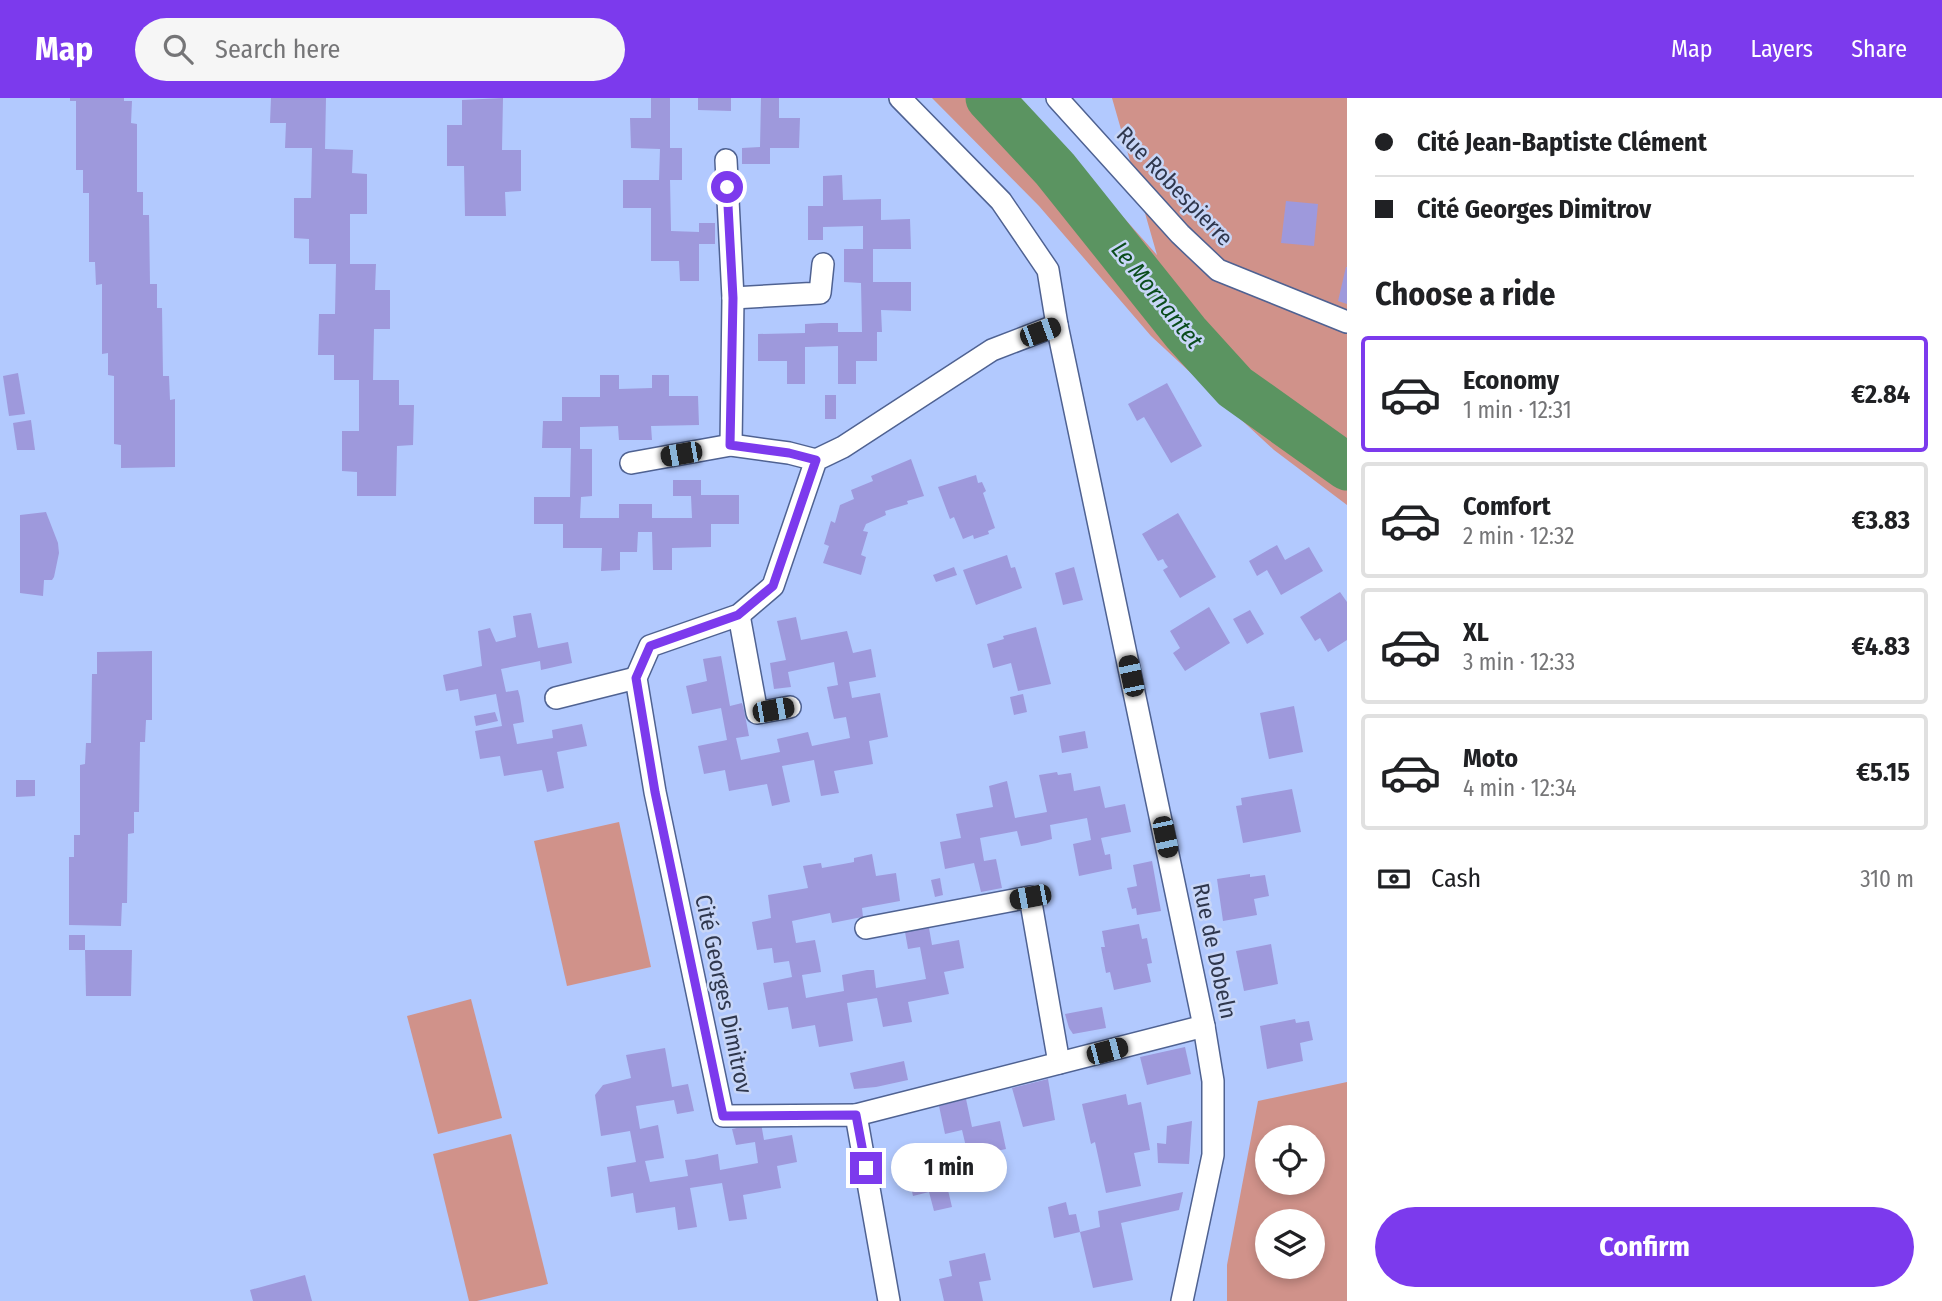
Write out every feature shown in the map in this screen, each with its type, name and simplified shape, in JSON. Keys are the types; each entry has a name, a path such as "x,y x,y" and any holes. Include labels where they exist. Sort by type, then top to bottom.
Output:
{"street":[{"name":"Rue de Dobeln","path":"900,98 1001,201 1048,270 1204,1026 1213,1081 1213,1155 1182,1301"},
{"name":"Rue Robespierre","path":"1058,98 1180,234 1218,270 1347,322"},
{"path":"726,160 733,298 730,445"},
{"path":"733,298 820,293 822,264"},
{"path":"632,464 730,445 789,453 816,460 843,447 992,350 1058,325"},
{"path":"556,698 636,678 650,646 738,615 773,586 816,460"},
{"path":"738,615 757,713 790,707"},
{"name":"Cité Georges Dimitrov","path":"636,678 655,792 723,1116 856,1115 1204,1026"},
{"path":"866,928 1030,897 1059,1063"},
{"path":"856,1115 890,1301"}],"shaded area":[{"path":"932,98 1017,98 1157,255 1112,98 1347,98 1347,505 1274,450 1151,336 1039,206"},
{"path":"619,822 651,967 567,986 534,841"},
{"path":"471,999 502,1118 438,1134 407,1016"},
{"path":"1347,1082 1347,1301 1227,1301 1227,1265 1258,1101"},
{"path":"511,1134 548,1284 469,1301 433,1154"}],"building":[{"path":"70,98 124,98 124,101 132,101 131,123 137,124 137,192 143,192 143,215 149,215 150,284 157,284 157,308 162,308 163,376 169,376 170,400 175,399 175,467 121,468 121,445 114,444 114,376 108,375 108,353 102,354 102,284 96,285 95,262 89,262 89,193 83,193 83,170 76,170 76,101 70,101"},
{"path":"271,98 326,98 325,149 353,150 352,173 367,174 367,214 350,214 350,264 376,264 375,290 390,290 390,329 374,329 373,380 399,380 399,405 414,405 413,445 397,446 396,496 357,496 357,472 342,471 342,431 359,431 359,380 334,380 334,355 318,355 319,314 335,314 336,264 309,264 309,239 294,238 294,198 311,198 312,148 285,148 286,123 270,123"},
{"path":"503,98 502,150 521,150 521,191 505,192 506,216 465,216 464,166 447,166 447,125 462,125 462,100"},
{"path":"651,98 670,98 670,148 682,148 682,180 670,180 671,231 699,232 699,223 715,223 715,244 699,244 699,281 680,281 679,261 651,261 651,208 623,208 623,180 659,180 660,149 631,148 630,118 651,118"},
{"path":"698,98 731,98 731,111 698,110"},
{"path":"761,98 779,98 779,118 800,118 799,148 770,148 770,164 742,164 742,148 760,147"},
{"path":"842,175 843,200 881,199 881,220 910,219 911,249 873,249 873,282 911,282 911,311 881,310 882,332 877,332 877,361 856,361 856,384 838,384 838,346 805,347 805,384 787,384 787,361 758,361 758,334 805,333 805,324 821,323 838,323 838,332 862,332 861,283 844,282 844,249 863,249 863,226 823,227 823,240 808,240 808,206 823,206 823,176"},
{"path":"1286,201 1318,204 1314,246 1281,243"},
{"path":"1347,267 1347,304 1338,301"},
{"path":"18,373 25,414 9,416 3,376"},
{"path":"600,375 619,375 619,389 652,388 652,375 669,375 669,396 698,396 699,425 651,426 652,440 619,440 618,426 580,427 580,449 592,449 592,496 581,497 580,518 619,518 619,504 652,504 652,518 692,518 691,496 673,496 673,480 701,480 701,495 739,495 739,524 711,524 711,547 672,548 672,570 653,570 652,532 638,532 637,552 620,552 620,570 601,571 602,548 563,548 563,524 534,524 534,497 570,497 571,448 542,448 543,421 562,421 562,397 600,397"},
{"path":"1167,383 1202,446 1171,463 1144,417 1137,421 1128,404"},
{"path":"825,395 836,395 836,419 825,419"},
{"path":"31,420 35,450 17,450 13,423"},
{"path":"911,459 924,496 885,511 886,515 866,524 863,531 868,532 861,555 866,557 861,575 823,563 829,546 824,544 831,521 835,523 840,505 854,499 851,490 873,481 871,476"},
{"path":"976,475 978,483 982,482 986,491 983,493 995,528 988,531 989,534 963,539 954,517 950,519 938,487"},
{"path":"46,512 58,543 59,553 54,577 52,580 44,580 43,596 20,593 20,515"},
{"path":"1178,513 1216,577 1180,598 1163,570 1168,567 1163,559 1158,561 1142,534"},
{"path":"1277,545 1285,560 1309,547 1323,571 1281,595 1267,570 1257,576 1249,561"},
{"path":"1007,555 1011,568 1015,567 1022,588 976,605 963,570"},
{"path":"954,567 957,575 936,582 933,575"},
{"path":"1074,567 1083,600 1063,605 1055,573"},
{"path":"1340,592 1347,602 1347,640 1328,652 1320,638 1315,641 1300,617"},
{"path":"1209,607 1230,643 1185,671 1173,653 1180,648 1170,631"},
{"path":"1250,610 1264,634 1247,644 1233,619"},
{"path":"531,613 538,648 568,642 572,663 541,670 540,661 501,669 506,692 518,690 520,697 524,722 513,724 517,744 553,738 552,730 582,724 587,746 557,752 564,788 547,792 542,770 504,776 500,756 480,759 475,731 502,726 496,694 460,701 458,689 446,691 443,675 482,666 478,631 490,628 496,642 516,637 513,616"},
{"path":"796,617 801,640 847,631 853,653 871,649 876,677 849,682 852,698 880,693 888,737 869,741 873,764 834,771 839,793 821,796 814,760 782,766 790,802 772,806 767,784 729,791 725,770 704,774 698,746 727,740 721,708 692,714 686,686 707,681 703,659 721,656 730,706 742,703 749,736 736,738 741,760 780,752 777,739 808,732 812,746 850,738 846,717 834,719 832,711 827,687 838,685 834,662 788,672 791,687 774,689 770,663 786,660 777,621"},
{"path":"1036,627 1051,684 1018,691 1011,663 993,668 987,644 1004,639 1003,636"},
{"path":"152,651 152,720 146,720 145,742 140,742 139,812 134,812 134,833 128,834 127,903 122,903 121,926 69,925 69,857 74,857 74,835 80,835 80,765 85,764 86,743 91,743 92,674 97,674 97,652"},
{"path":"1023,694 1027,712 1014,715 1010,697"},
{"path":"1294,706 1303,752 1269,759 1260,713"},
{"path":"495,712 498,721 476,726 474,716"},
{"path":"1085,731 1088,748 1062,753 1059,736"},
{"path":"1057,772 1058,775 1071,773 1074,791 1100,786 1105,808 1125,804 1131,832 1101,838 1105,855 1110,854 1112,869 1079,876 1073,844 1091,840 1087,818 1050,825 1052,839 1021,846 1017,831 980,838 984,861 996,859 1002,888 981,892 974,863 945,869 940,842 961,838 956,814 993,807 989,786 1007,781 1015,818 1047,812 1039,775"},
{"path":"16,780 35,780 35,796 16,797"},
{"path":"1292,789 1301,832 1243,843 1236,806 1242,805 1241,798"},
{"path":"872,854 876,876 896,873 900,901 862,908 863,917 832,923 830,913 792,921 796,943 815,940 820,965 821,972 802,975 806,998 844,991 842,975 867,970 874,970 876,988 926,979 920,947 908,949 905,932 929,928 932,945 959,940 964,968 944,972 949,994 908,1002 912,1022 883,1027 877,998 847,1003 853,1041 819,1047 815,1025 792,1029 788,1007 768,1010 763,983 792,977 789,961 774,963 772,948 757,950 752,922 771,918 768,895 808,888 803,866 821,863 822,868 854,862 854,858"},
{"path":"1152,861 1161,911 1137,915 1136,908 1132,909 1127,888 1137,886 1133,865"},
{"path":"1250,874 1250,877 1265,875 1269,896 1254,899 1257,915 1223,921 1217,879"},
{"path":"940,878 943,895 935,897 931,880"},
{"path":"1139,924 1142,939 1147,938 1152,963 1147,964 1151,982 1114,990 1110,972 1106,973 1101,947 1105,947 1102,931"},
{"path":"69,935 85,935 85,950 69,950"},
{"path":"1271,944 1278,984 1244,991 1236,951"},
{"path":"85,950 132,950 131,996 86,996"},
{"path":"1102,1007 1106,1028 1073,1034 1065,1014"},
{"path":"1295,1019 1296,1023 1309,1021 1313,1040 1300,1043 1303,1061 1267,1069 1260,1026"},
{"path":"1185,1047 1191,1074 1147,1085 1140,1057"},
{"path":"665,1048 672,1087 688,1084 694,1111 677,1114 674,1100 636,1106 640,1129 658,1125 664,1158 645,1161 650,1182 688,1176 685,1160 718,1154 720,1170 758,1163 755,1142 736,1145 732,1129 761,1123 764,1140 792,1135 797,1162 777,1166 781,1188 743,1195 747,1219 729,1221 722,1183 690,1188 697,1227 678,1230 675,1207 636,1213 633,1193 611,1197 607,1167 636,1162 630,1131 601,1136 595,1095 603,1085 631,1078 626,1055"},
{"path":"904,1061 908,1080 854,1089 850,1073"},
{"path":"1048,1079 1055,1120 1023,1127 1012,1088"},
{"path":"1126,1094 1128,1105 1141,1102 1150,1150 1134,1153 1141,1186 1106,1193 1095,1142 1091,1144 1082,1104"},
{"path":"966,1099 972,1127 1000,1121 1006,1149 987,1153 992,1176 947,1186 952,1207 934,1211 929,1192 913,1196 903,1151 918,1148 922,1162 967,1151 962,1130 945,1134 939,1106"},
{"path":"1192,1121 1189,1164 1158,1163 1157,1143 1166,1144 1167,1126"},
{"path":"1183,1192 1179,1210 1121,1223 1133,1280 1093,1288 1080,1232 1100,1227 1098,1211"},
{"path":"1066,1202 1069,1215 1076,1214 1080,1232 1054,1238 1048,1207"},
{"path":"985,1253 991,1280 979,1282 983,1301 944,1301 939,1279 952,1276 949,1261"},
{"path":"305,1275 312,1301 253,1301 250,1290"}],"waterway":[{"name":"Le Mornantet","path":"989,98 1055,169 1186,333 1235,387 1347,467"}],"route":[{"path":"727,187 733,298 730,445 789,453 816,460 773,586 738,615 650,646 636,678 655,792 723,1116 856,1115 866,1168"}]}
